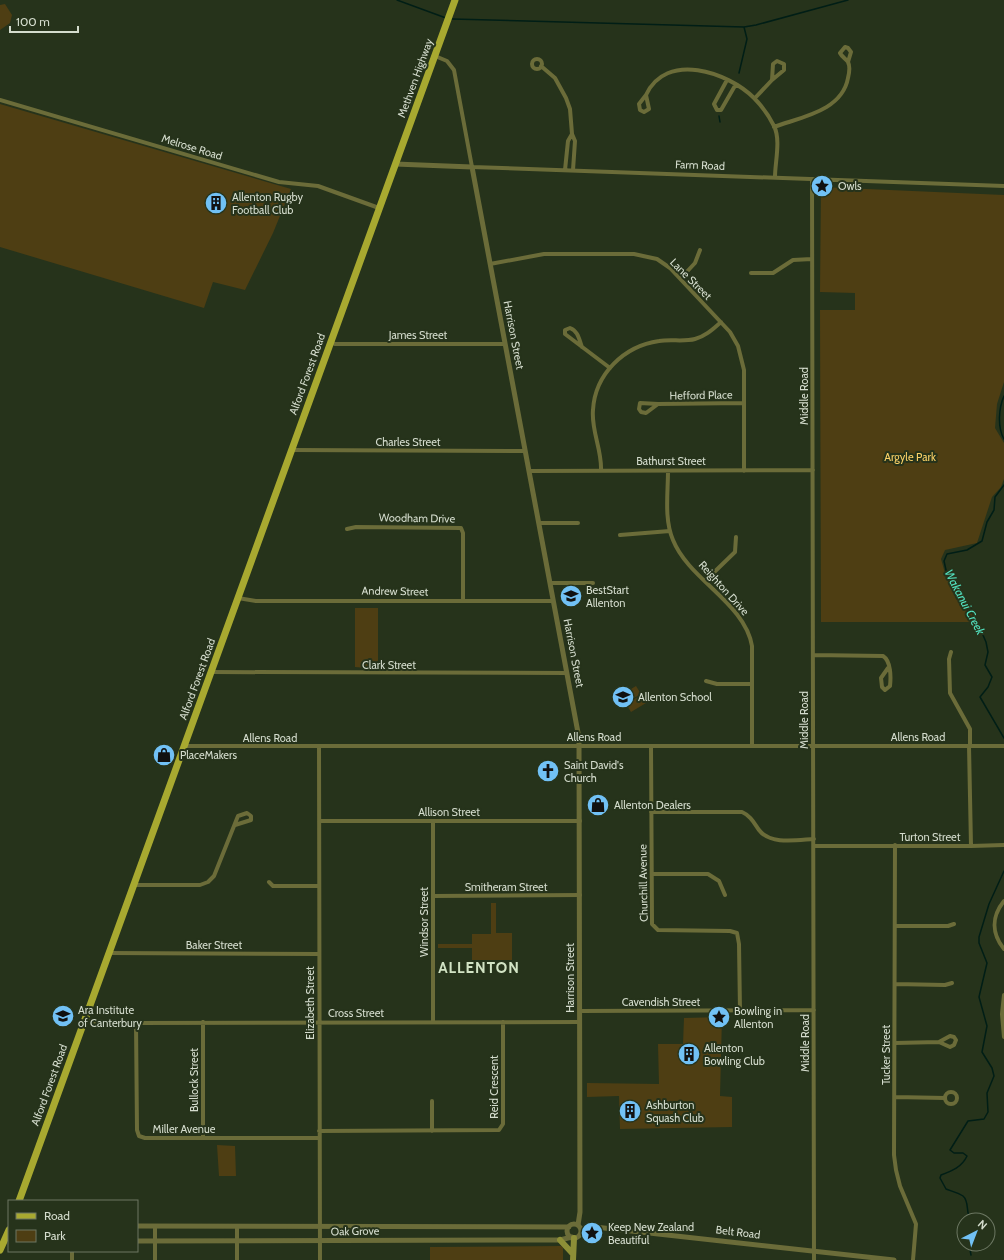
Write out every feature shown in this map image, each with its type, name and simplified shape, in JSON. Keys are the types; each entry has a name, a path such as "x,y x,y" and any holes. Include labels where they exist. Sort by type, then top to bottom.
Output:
{"main road":[{"name":"Methven Highway","path":"395,164 455,0"},
{"name":"Alford Forest Road","path":"19,1200 395,164"},
{"path":"573,1238 573,1257"},
{"path":"560,1240 573,1257"},
{"path":"0,1250 7,1241"}],"street":[{"name":"Harrison Street","path":"434,56 450,63 454,70 580,746 580,1227"},
{"path":"755,98 784,70 784,64 782,62 777,61 773,64 772,80"},
{"path":"774,126 828,107 837,100 847,84 848,62"},
{"path":"541,66 555,78 570,109 572,134 575,141 572,170"},
{"path":"646,95 652,85 660,78 680,70 702,70 736,84 755,98 774,126 777,136 775,177"},
{"path":"727,80 714,104 717,110 721,110 736,84"},
{"name":"Melrose Road","path":"0,100 273,181 286,184 318,186 379,208"},
{"path":"565,170 568,141 572,134"},
{"name":"Farm Road","path":"395,164 1004,186"},
{"name":"Middle Road","path":"812,179 814,1260"},
{"path":"681,278 695,264 700,250"},
{"name":"Lane Street","path":"490,264 544,254 634,254 657,259 681,278 735,339 741,353 744,370 744,470"},
{"path":"751,273 773,273 793,260 812,259"},
{"path":"601,470 593,410 597,389 610,368 625,353 640,345 658,341 695,339 709,332 721,322"},
{"path":"582,347 577,334 573,329 570,328 565,330 565,334 582,347 610,368"},
{"name":"James Street","path":"331,342 335,344 505,344"},
{"name":"Hefford Place","path":"658,404 743,404"},
{"name":"Charles Street","path":"291,450 525,451"},
{"name":"Reighton Drive","path":"668,470 670,531 678,551 739,618 750,635 752,646 752,746"},
{"name":"Bathurst Street","path":"529,471 813,470"},
{"path":"539,524 578,523"},
{"name":"Woodham Drive","path":"347,529 363,527 461,528 463,533 463,601"},
{"path":"620,535 670,531"},
{"path":"705,581 735,552 736,537"},
{"path":"550,583 593,583"},
{"name":"Andrew Street","path":"238,598 256,601 554,601"},
{"name":"Turton Street","path":"814,846 971,846 970,729 950,693 949,659 951,652"},
{"path":"813,655 880,655 888,660 890,686 886,690 882,687 882,678 888,668"},
{"name":"Clark Street","path":"211,672 567,673"},
{"path":"706,681 717,684 752,684"},
{"name":"Allens Road","path":"184,746 1004,746"},
{"name":"Elizabeth Street","path":"319,746 320,1260"},
{"name":"Churchill Avenue","path":"651,746 651,922 656,929 730,931 738,935 740,1011"},
{"path":"651,812 742,812 750,816 764,836 771,838 814,839"},
{"name":"Allison Street","path":"319,821 580,821"},
{"name":"Windsor Street","path":"433,821 433,1022"},
{"path":"134,884 195,886 208,882 214,876 235,824"},
{"name":"Tucker Street","path":"895,845 896,1170 900,1186 916,1224 913,1260"},
{"path":"971,846 1004,846"},
{"path":"652,874 708,874 719,881 725,895"},
{"path":"270,882 273,886 319,886"},
{"name":"Smitheram Street","path":"433,896 580,895"},
{"path":"1004,901 996,912 994,922 995,933 1004,949"},
{"path":"895,926 948,926 954,924"},
{"name":"Baker Street","path":"109,952 319,954"},
{"path":"895,984 945,985 952,983"},
{"path":"1004,995 1002,1014 1004,1037"},
{"name":"Cavendish Street","path":"580,1011 814,1010"},
{"name":"Cross Street","path":"84,1021 136,1023 580,1022"},
{"name":"Bullock Street","path":"203,1022 203,1138"},
{"name":"Reid Crescent","path":"319,1131 496,1131 502,1128 503,1022"},
{"name":"Miller Avenue","path":"136,1023 137,1134 145,1138 320,1138"},
{"path":"895,1043 939,1042"},
{"path":"895,1097 945,1098"},
{"path":"432,1101 432,1131"},
{"path":"574,1224 580,1227 580,1235 573,1238 568,1233 569,1227 574,1224"},
{"name":"Oak Grove","path":"138,1226 569,1227"},
{"path":"155,1226 155,1260"},
{"path":"237,1226 237,1260"},
{"name":"Belt Road","path":"580,1227 595,1227 894,1260"},
{"name":"Oak Grove","path":"138,1241 560,1240 573,1238"}],"green space":[{"path":"5,4 12,15 10,23 0,30 0,5"},
{"path":"0,104 291,189 273,233 245,290 213,282 204,308 0,247"},
{"name":"Argyle Park","path":"821,187 1004,195 1004,382 997,404 995,428 1004,443 1004,479 1001,487 992,497 977,543 945,550 941,559 945,573 977,622 821,622 820,310 855,310 855,293 820,292"},
{"path":"355,608 378,608 378,669 355,667"},
{"path":"636,686 641,694 625,703 621,695"},
{"path":"641,695 646,703 631,712 626,704"},
{"path":"491,903 496,903 496,933 512,933 512,960 472,960 472,948 438,948 438,944 472,944 472,934 491,934"},
{"path":"722,1017 720,1096 732,1097 732,1127 620,1129 619,1096 587,1097 587,1083 659,1084 658,1044 683,1044 684,1018"},
{"path":"217,1145 235,1146 236,1176 219,1176"},
{"path":"561,1246 563,1248 563,1260 430,1260 430,1247"}],"waterway":[{"path":"397,0 446,18"},
{"path":"452,19 744,27 848,0"},
{"path":"739,73 747,39 744,27"},
{"path":"719,116 720,122"},
{"name":"Wakanui Creek","path":"1004,396 1000,417 1000,429 1004,439"},
{"name":"Wakanui Creek","path":"1004,485 995,497 994,510 987,522 982,541 967,550 947,554 944,561 946,570 972,610 986,642 988,652 985,665 992,677 988,687 980,697 1004,738"},
{"name":"Wakanui Creek","path":"968,1212 965,1198 946,1189 940,1178 941,1175 959,1166 967,1156 963,1153 954,1153 950,1150 968,1121 984,1119 988,1112 987,1093 994,1076 992,1068 982,1052 987,1026 979,997 987,963 979,943 979,937 989,904 1004,871"}],"place":[{"name":"Owls","path":"822,186"},
{"name":"Allenton Rugby Football Club","path":"216,203"},
{"name":"BestStart Allenton","path":"571,596"},
{"name":"Allenton School","path":"623,697"},
{"name":"PlaceMakers","path":"164,755"},
{"name":"Saint David's Church","path":"548,771"},
{"name":"Allenton Dealers","path":"598,805"},
{"name":"Ara Institute of Canterbury","path":"63,1016"},
{"name":"Bowling in Allenton","path":"719,1017"},
{"name":"Allenton Bowling Club","path":"689,1054"},
{"name":"Ashburton Squash Club","path":"630,1111"},
{"name":"Keep New Zealand Beautiful","path":"592,1233"}],"district":[{"name":"ALLENTON","path":"479,968"}]}
